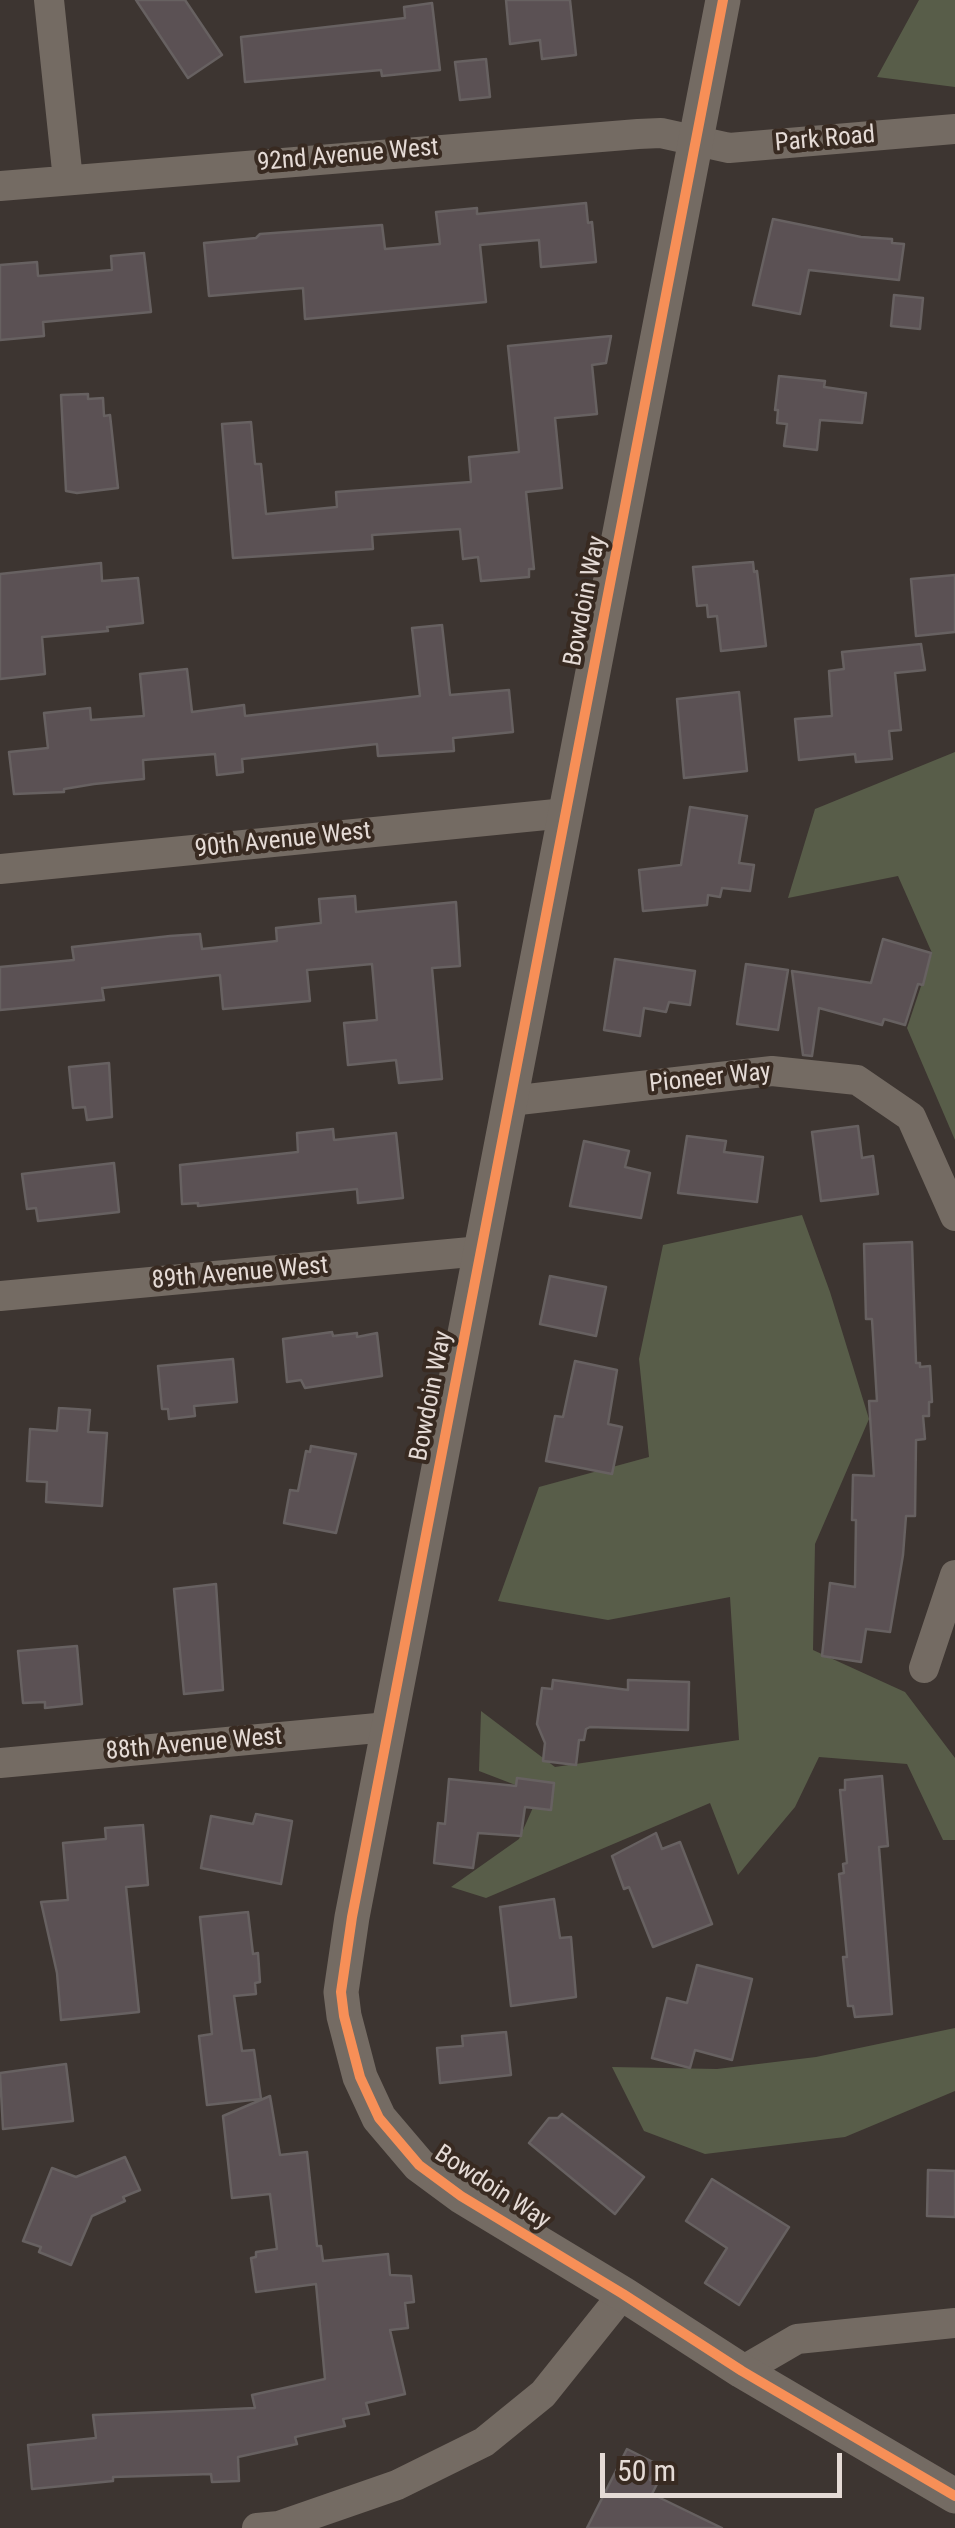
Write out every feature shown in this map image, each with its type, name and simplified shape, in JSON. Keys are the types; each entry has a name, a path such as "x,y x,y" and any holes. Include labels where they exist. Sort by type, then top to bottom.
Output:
{"street":[{"path":"50,0 68,180"},
{"name":"Bowdoin Way","path":"723,0 388,1727 345,1954 342,1992 350,2048 360,2077 379,2118 419,2165 461,2196 624,2294 742,2372 955,2496"},
{"name":"Park Road","path":"696,141 729,148 955,129"},
{"name":"92nd Avenue West","path":"0,186 660,132 696,141"},
{"name":"90th Avenue West","path":"0,870 566,812"},
{"name":"Pioneer Way","path":"510,1101 772,1071 857,1080 911,1117 955,1216"},
{"name":"89th Avenue West","path":"0,1296 481,1252"},
{"path":"924,1668 955,1575"},
{"name":"88th Avenue West","path":"0,1763 388,1727"},
{"path":"257,2528 279,2526 396,2486 484,2442 543,2394 624,2294"},
{"path":"742,2372 797,2339 955,2323"}],"green space":[{"path":"919,0 955,0 955,87 877,77"},
{"path":"955,752 955,1140 907,1028 932,953 898,876 788,898 815,809"},
{"path":"802,1215 869,1419 815,1544 813,1650 905,1692 955,1758 955,1840 943,1840 907,1764 819,1757 795,1807 738,1875 710,1803 486,1898 451,1887 519,1839 539,1794 479,1771 481,1711 555,1767 739,1740 730,1597 608,1620 498,1601 539,1487 649,1457 639,1359 663,1245"},
{"path":"955,2028 955,2091 845,2137 705,2154 644,2131 612,2067 717,2069 816,2057"}],"building":[{"path":"136,0 185,0 222,55 188,78"},
{"path":"506,0 570,0 576,55 542,59 540,40 510,44"},
{"path":"432,3 440,70 382,76 381,70 245,82 241,37 405,18 404,7"},
{"path":"486,59 490,97 460,100 455,62"},
{"path":"586,203 596,262 541,267 539,240 480,245 486,302 305,319 303,288 209,296 204,243 256,238 260,234 382,225 385,249 440,244 436,212 477,208 477,214"},
{"path":"773,219 904,244 899,280 809,270 800,314 753,305"},
{"path":"144,253 151,312 43,322 44,336 0,340 0,265 37,262 38,276 112,270 111,256"},
{"path":"894,295 923,298 920,329 891,326"},
{"path":"611,336 606,363 592,365 597,414 555,418 562,488 526,492 534,569 529,569 529,577 481,581 478,557 463,559 460,529 372,535 373,549 233,558 222,424 251,422 255,464 261,464 266,514 337,507 336,492 471,482 469,457 519,452 508,346"},
{"path":"779,376 825,381 824,387 866,393 862,423 820,420 817,450 784,446 787,424 777,423 775,410"},
{"path":"88,394 88,399 103,398 104,416 110,415 118,488 77,493 66,491 61,395"},
{"path":"753,562 766,646 721,651 717,616 708,617 707,605 697,606 693,567"},
{"path":"101,563 102,581 138,578 143,623 107,627 108,631 42,637 45,674 0,679 0,574"},
{"path":"955,575 955,632 916,636 911,579"},
{"path":"442,625 450,695 509,690 513,732 453,738 454,751 378,756 377,744 242,759 243,772 217,775 215,754 143,760 144,779 94,784 64,792 14,794 9,752 48,748 44,713 90,708 91,720 144,716 140,674 187,669 192,712 244,705 245,716 420,696 412,628"},
{"path":"921,644 925,670 895,673 901,730 889,731 892,759 856,762 855,754 799,760 795,719 832,716 829,671 844,669 842,652"},
{"path":"739,692 747,771 684,778 677,699"},
{"path":"690,807 747,816 739,863 754,865 750,891 722,888 720,897 708,895 707,905 643,911 639,870 681,865"},
{"path":"355,896 356,912 456,902 460,966 432,968 442,1079 399,1083 396,1060 348,1065 344,1023 377,1020 372,964 307,970 310,1001 223,1009 220,975 102,988 104,1000 0,1010 0,967 74,960 72,947 170,936 200,934 202,949 277,941 276,928 321,923 319,899"},
{"path":"883,939 931,953 923,985 918,984 905,1025 884,1019 882,1025 819,1008 812,1056 803,1055 792,971 871,983"},
{"path":"615,959 695,971 690,1005 669,1002 666,1012 644,1008 640,1036 604,1030"},
{"path":"746,964 788,970 778,1030 737,1024"},
{"path":"109,1063 112,1117 87,1120 85,1107 73,1108 69,1067"},
{"path":"858,1126 862,1158 873,1156 878,1194 821,1201 812,1132"},
{"path":"333,1129 334,1140 396,1133 403,1198 358,1203 357,1189 198,1206 182,1204 180,1165 298,1152 297,1133"},
{"path":"687,1136 726,1141 724,1152 763,1157 757,1202 678,1193"},
{"path":"584,1141 629,1151 625,1167 650,1173 641,1218 570,1206"},
{"path":"114,1163 119,1212 38,1221 36,1208 27,1209 22,1174"},
{"path":"912,1242 916,1363 920,1367 930,1366 932,1402 929,1416 923,1416 925,1439 916,1440 915,1516 906,1516 890,1632 866,1629 861,1662 822,1656 830,1583 855,1587 853,1475 874,1476 869,1401 877,1401 872,1319 866,1319 864,1244"},
{"path":"550,1276 606,1287 596,1336 540,1324"},
{"path":"332,1332 333,1336 357,1333 357,1337 377,1333 382,1376 305,1388 301,1380 287,1382 283,1339"},
{"path":"233,1359 237,1402 194,1406 195,1416 169,1419 168,1409 162,1409 158,1366"},
{"path":"575,1361 617,1370 608,1424 622,1427 612,1474 546,1461 555,1416 563,1417"},
{"path":"59,1408 90,1410 88,1432 107,1433 102,1506 46,1502 47,1482 27,1481 30,1429 57,1431"},
{"path":"311,1446 356,1454 336,1533 284,1523 290,1490 298,1491 306,1451 310,1452"},
{"path":"216,1584 223,1690 184,1694 174,1589"},
{"path":"77,1646 82,1704 45,1708 45,1702 23,1703 18,1651"},
{"path":"553,1680 628,1690 628,1680 689,1682 688,1730 590,1727 584,1740 579,1740 576,1765 543,1761 545,1743 537,1724 542,1688 552,1689"},
{"path":"882,1776 888,1846 879,1847 892,2014 855,2017 853,2006 848,2006 843,1957 847,1957 839,1874 844,1873 843,1864 847,1863 840,1790 845,1790 845,1780"},
{"path":"517,1778 554,1783 551,1810 525,1807 521,1836 478,1833 473,1868 434,1863 438,1823 445,1824 449,1779 516,1786"},
{"path":"256,1814 292,1821 281,1884 201,1868 211,1816 253,1824"},
{"path":"143,1825 148,1885 126,1887 139,2012 61,2020 57,1973 41,1902 68,1900 63,1843 106,1839 105,1828"},
{"path":"656,1833 662,1849 680,1842 712,1924 653,1947 612,1856"},
{"path":"554,1899 560,1938 571,1937 576,1997 511,2006 500,1907"},
{"path":"248,1912 260,1982 255,1983 256,1994 234,1996 242,2051 254,2050 261,2099 207,2105 199,2036 212,2034 200,1917"},
{"path":"697,1965 752,1979 732,2060 695,2050 690,2068 652,2058 667,1998 687,2003"},
{"path":"506,2032 511,2075 440,2083 437,2048 463,2046 462,2036"},
{"path":"66,2064 73,2121 3,2129 0,2073"},
{"path":"270,2096 280,2155 307,2152 317,2246 321,2246 323,2261 388,2254 390,2275 411,2276 414,2302 405,2303 408,2328 390,2330 405,2394 366,2403 369,2414 343,2419 345,2426 295,2437 297,2444 238,2457 239,2481 212,2482 211,2474 113,2477 113,2481 32,2489 28,2445 96,2438 93,2415 255,2408 252,2395 325,2379 316,2284 256,2292 251,2258 256,2257 256,2252 277,2249 270,2194 232,2198 223,2116"},
{"path":"562,2114 644,2177 615,2214 529,2143 549,2118"},
{"path":"125,2157 140,2190 92,2216 71,2265 23,2241 52,2168 76,2177"},
{"path":"928,2170 955,2171 955,2217 927,2216"},
{"path":"712,2179 789,2227 739,2305 705,2283 727,2248 686,2221"},
{"path":"627,2449 659,2465 650,2480 657,2484 652,2494 722,2528 587,2528"}],"cycle path":[{"path":"723,0 352,1917 341,1992 360,2077 379,2118 419,2165 461,2196 742,2371 955,2496"}]}
